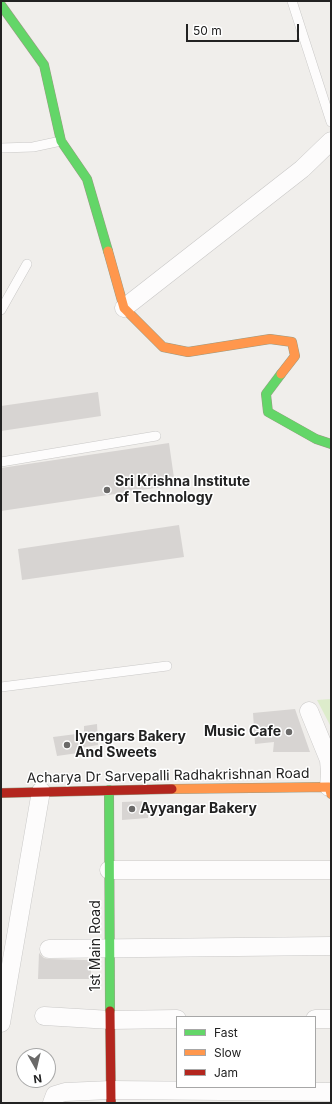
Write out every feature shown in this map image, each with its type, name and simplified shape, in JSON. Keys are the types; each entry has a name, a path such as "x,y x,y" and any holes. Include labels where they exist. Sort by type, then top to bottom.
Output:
{"street":[{"path":"1,5 44,65 61,141 87,180 124,308 163,347 188,352 270,339 292,342 295,356 266,394 268,412 316,439 331,444"},
{"path":"124,308 302,169 331,141"},
{"path":"309,711 328,760 330,791"},
{"name":"Acharya Dr Sarvepalli Radhakrishnan Road","path":"1,793 109,790 330,791"},
{"name":"1st Main Road","path":"109,790 111,1096"},
{"path":"1,1023 41,791"},
{"path":"109,870 331,870"},
{"path":"49,950 331,946"},
{"path":"44,1016 111,1020 176,1019"},
{"path":"316,1019 331,1019"},
{"path":"52,1103 56,1095 65,1092 111,1096 331,1092"}],"lane":[{"path":"292,1 331,122"},
{"path":"1,148 33,147 61,141"},
{"path":"1,310 27,264"},
{"path":"1,462 156,436"},
{"path":"1,687 166,666"}],"green space":[{"path":"331,699 331,727 317,700"}],"building":[{"path":"98,392 101,416 1,431 1,406"},
{"path":"169,443 175,485 1,511 1,468"},
{"path":"179,525 184,557 22,580 18,549"},
{"name":"Music Cafe","path":"295,709 310,752 273,752 274,742 255,744 253,713"},
{"path":"97,724 98,745 79,748 78,753 57,756 53,737 84,733 84,726"},
{"name":"Ayyangar Bakery","path":"148,801 148,818 122,820 122,802"},
{"path":"39,953 44,958 49,959 91,960 91,979 38,979"}],"traffic: fast":[{"path":"1,5 44,65 61,141 87,179 108,251"},
{"path":"281,374 266,394 268,412 316,439 331,444"},
{"path":"109,790 110,1011"}],"traffic: slow":[{"path":"108,251 124,308 163,347 188,352 270,339 292,342 295,356 281,374"},
{"path":"172,789 329,787 331,794"}],"traffic: jam":[{"path":"1,793 172,789"},
{"path":"110,1011 111,1103"}],"place":[{"name":"Sri Krishna Institute of Technology","path":"107,490"},
{"name":"Music Cafe","path":"289,732"},
{"name":"Iyengars Bakery And Sweets","path":"67,745"},
{"name":"Ayyangar Bakery","path":"132,809"}]}
